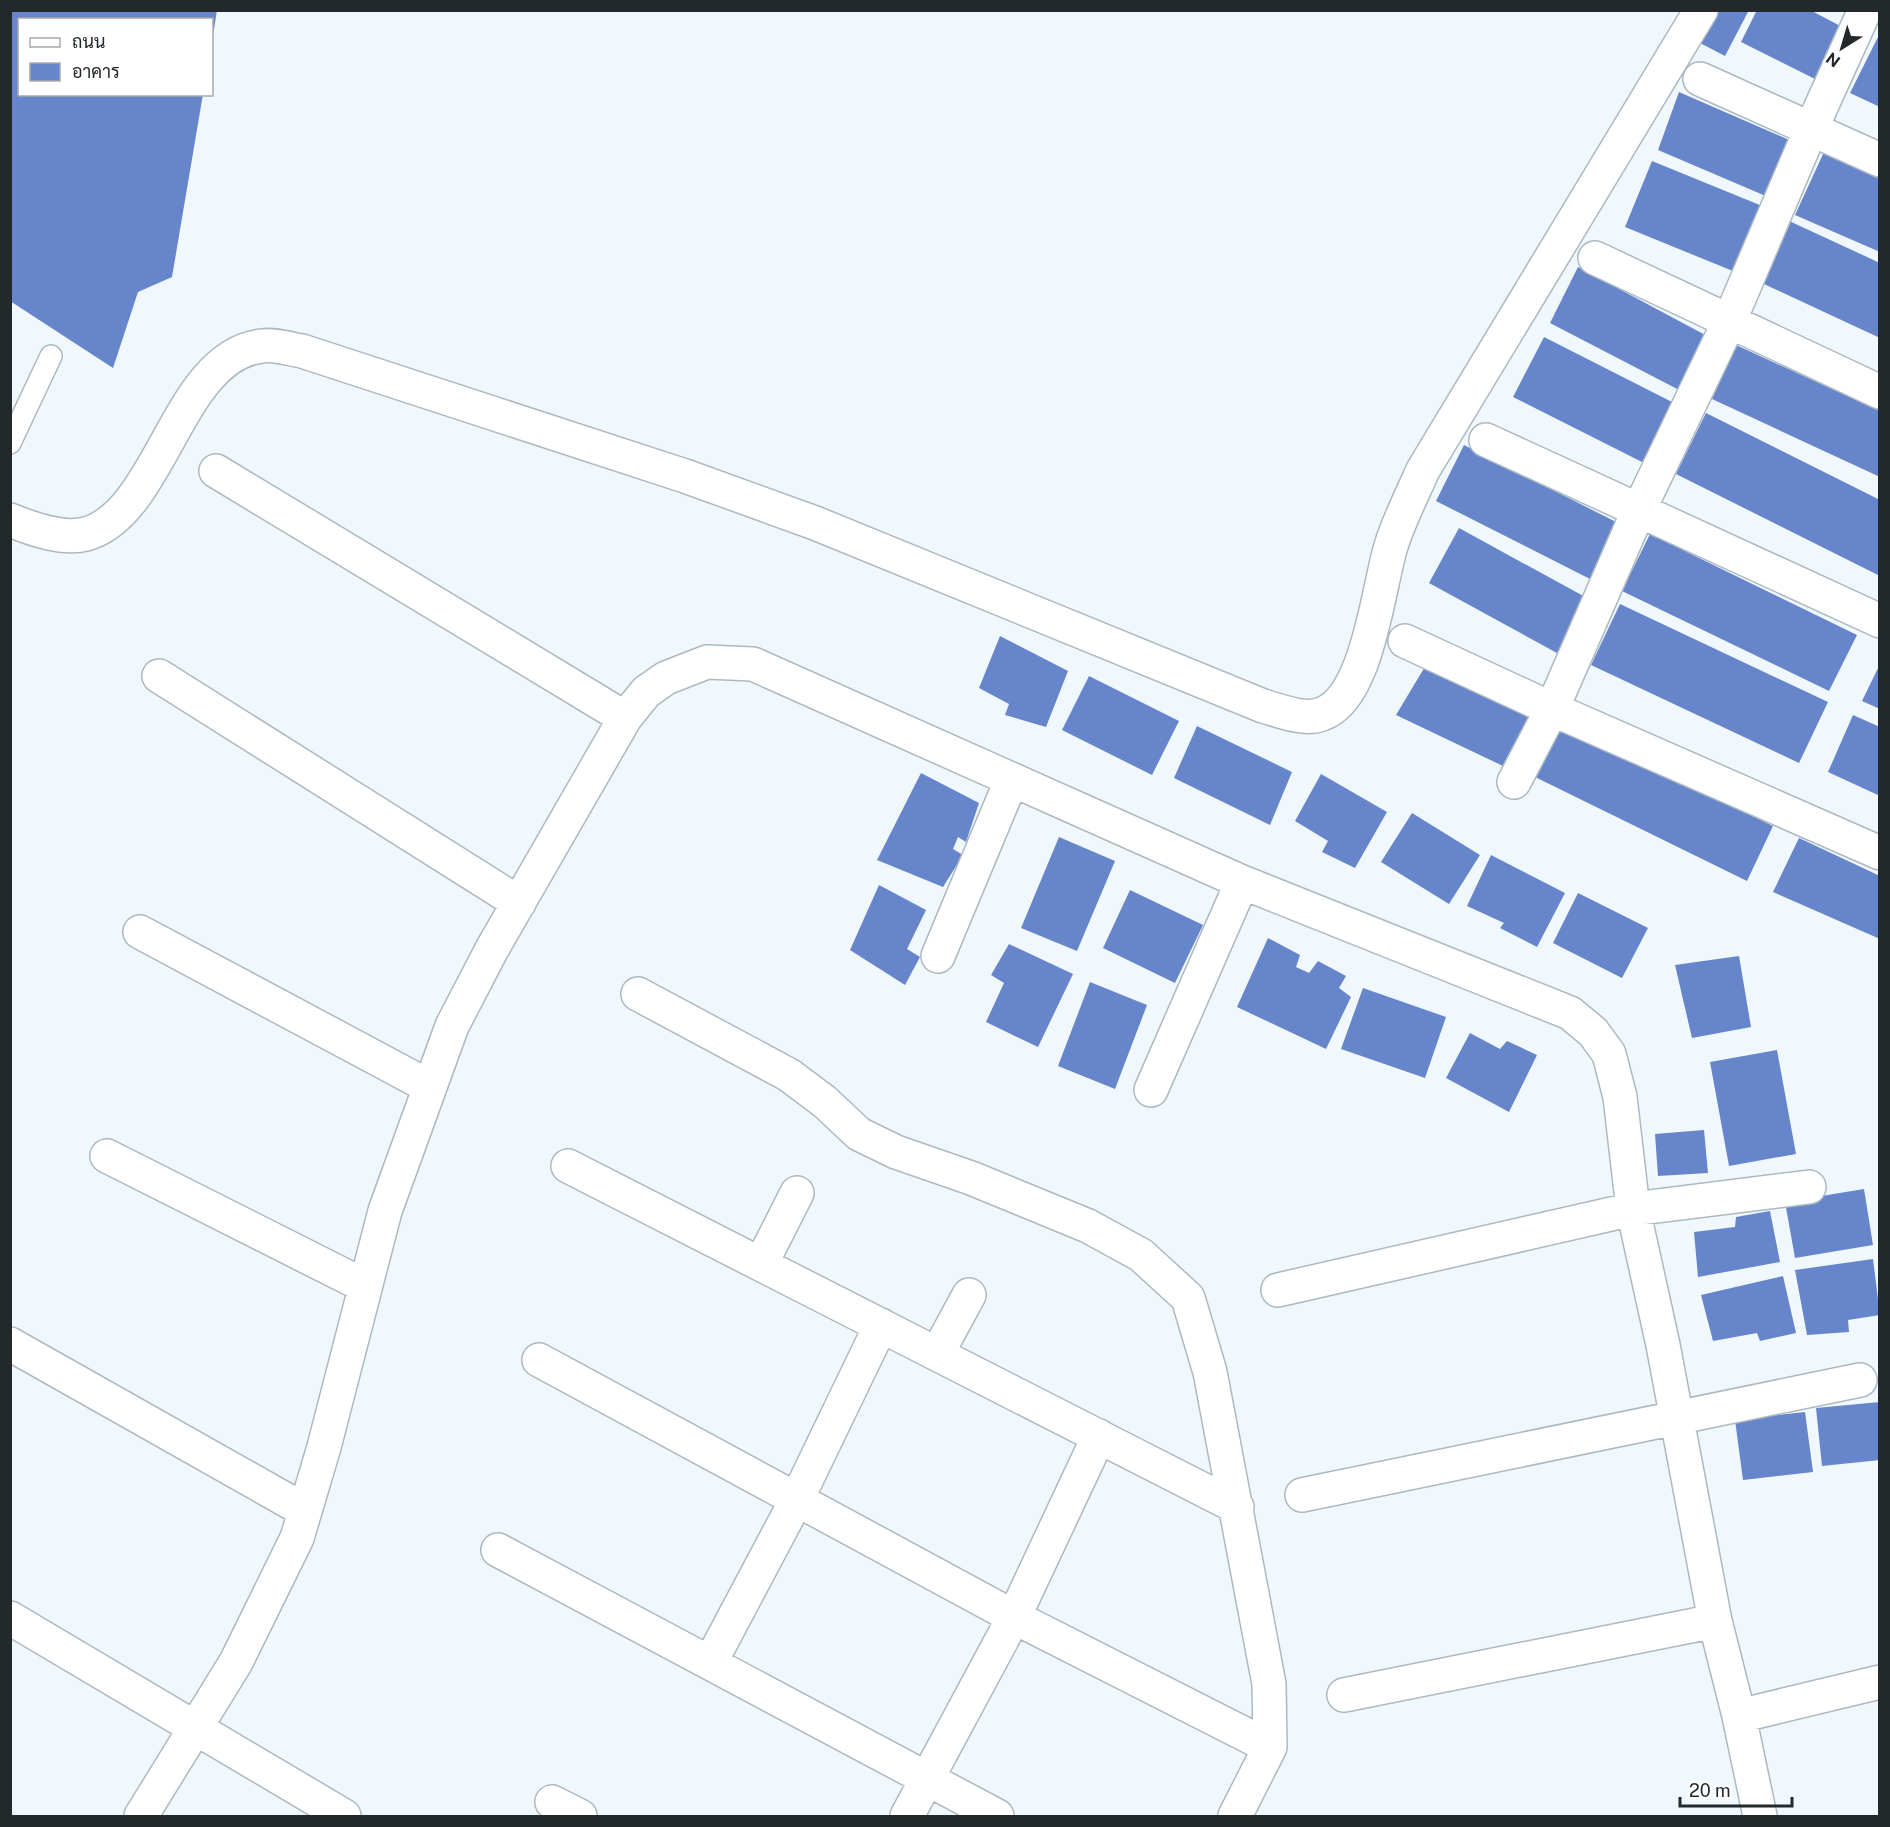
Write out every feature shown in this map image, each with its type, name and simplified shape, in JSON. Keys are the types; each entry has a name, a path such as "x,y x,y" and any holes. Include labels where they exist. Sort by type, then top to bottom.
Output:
{"street":[{"path":"10,520 66,536 86,534 103,526 130,502 195,395 222,363 241,351 263,345 303,351 685,476 815,523 1263,706 1296,716 1321,715 1340,703 1351,688 1378,600 1391,547 1423,470 1701,10"},
{"path":"1514,782 1552,709 1638,512 1729,322 1811,129 1865,10"},
{"path":"1700,79 1880,160"},
{"path":"1595,258 1880,392"},
{"path":"1486,440 1638,512 1880,621"},
{"path":"216,471 625,718"},
{"path":"1405,641 1552,709 1880,853"},
{"path":"141,1816 236,1662 297,1538 324,1448 385,1211 452,1026 519,903 625,718 646,692 659,683 707,662 753,664 1011,781 1242,882 1562,1009 1593,1032 1609,1054 1620,1097 1633,1209 1677,1416 1715,1622 1739,1716 1760,1816"},
{"path":"159,676 519,903"},
{"path":"938,956 1011,781"},
{"path":"1150,1090 1242,882"},
{"path":"140,932 430,1087"},
{"path":"638,994 789,1075 825,1102 859,1134 896,1152 971,1178 1088,1226 1140,1255 1188,1298 1210,1372 1269,1684 1270,1747 1235,1816"},
{"path":"107,1156 365,1286"},
{"path":"568,1166 1237,1507"},
{"path":"1278,1290 1633,1209 1809,1186"},
{"path":"761,1264 797,1193"},
{"path":"937,1354 969,1295"},
{"path":"710,1663 797,1499 881,1325"},
{"path":"10,1344 304,1510"},
{"path":"539,1360 1014,1617 1270,1747"},
{"path":"1302,1494 1860,1380"},
{"path":"907,1816 1014,1617 1099,1436"},
{"path":"498,1550 997,1816"},
{"path":"10,1618 344,1816"},
{"path":"1344,1695 1715,1622"},
{"path":"1739,1716 1880,1682"}],"lane":[{"path":"10,443 51,356"}],"building":[{"path":"10,10 217,10 213,36 213,18 18,18 18,96 203,96 172,277 138,292 113,368 10,301"},
{"path":"1707,10 1749,10 1725,56 1700,43"},
{"path":"1757,10 1810,10 1846,29 1819,81 1741,42"},
{"path":"1880,33 1880,107 1850,93"},
{"path":"1679,92 1794,142 1768,197 1658,150"},
{"path":"1824,152 1880,178 1880,252 1795,215"},
{"path":"1652,161 1772,210 1745,276 1625,227"},
{"path":"1787,220 1880,263 1880,338 1764,284"},
{"path":"1578,267 1709,337 1681,391 1550,323"},
{"path":"1544,337 1674,403 1642,462 1513,397"},
{"path":"1736,345 1880,411 1880,477 1712,399"},
{"path":"1706,413 1880,500 1880,576 1676,474"},
{"path":"1464,445 1622,525 1594,581 1436,501"},
{"path":"1459,528 1587,598 1557,653 1429,583"},
{"path":"1650,534 1857,635 1829,691 1622,591"},
{"path":"1620,604 1828,702 1799,763 1591,665"},
{"path":"1000,636 1068,671 1046,727 1005,715 1009,704 979,688"},
{"path":"1432,655 1536,707 1503,766 1396,715"},
{"path":"1880,664 1880,709 1862,701"},
{"path":"1089,676 1179,721 1152,775 1062,730"},
{"path":"1853,715 1880,727 1880,796 1828,772"},
{"path":"1562,724 1773,826 1747,881 1535,777"},
{"path":"1197,726 1292,772 1270,825 1174,778"},
{"path":"921,773 979,803 966,842 958,837 953,849 963,855 943,887 877,860"},
{"path":"1321,774 1387,812 1355,868 1322,852 1328,841 1295,821"},
{"path":"1412,813 1480,855 1449,904 1381,862"},
{"path":"1059,837 1115,861 1077,951 1021,928"},
{"path":"1799,838 1880,876 1880,939 1773,892"},
{"path":"1491,855 1565,893 1537,947 1500,928 1504,923 1467,906"},
{"path":"879,885 926,910 907,949 920,957 905,985 850,950"},
{"path":"1130,890 1203,925 1175,983 1103,948"},
{"path":"1578,893 1648,928 1622,978 1553,943"},
{"path":"1268,938 1300,955 1296,967 1309,973 1318,961 1346,976 1339,988 1351,997 1326,1049 1237,1007"},
{"path":"1009,944 1073,974 1038,1047 986,1022 1004,983 991,975"},
{"path":"1739,956 1751,1027 1692,1038 1675,965"},
{"path":"1090,982 1147,1005 1115,1089 1058,1066"},
{"path":"1363,988 1446,1017 1425,1078 1341,1049"},
{"path":"1470,1033 1500,1049 1507,1041 1537,1055 1509,1112 1446,1078"},
{"path":"1777,1050 1796,1154 1729,1166 1710,1062"},
{"path":"1704,1130 1708,1173 1658,1176 1655,1134"},
{"path":"1864,1189 1873,1245 1795,1258 1785,1202"},
{"path":"1770,1211 1780,1262 1698,1277 1694,1232 1735,1227 1736,1217"},
{"path":"1873,1259 1880,1315 1848,1320 1849,1332 1807,1335 1795,1270"},
{"path":"1783,1276 1796,1333 1760,1341 1757,1333 1713,1341 1701,1295"},
{"path":"1880,1402 1880,1460 1822,1466 1816,1408"},
{"path":"1805,1412 1813,1472 1743,1480 1735,1420"}]}
